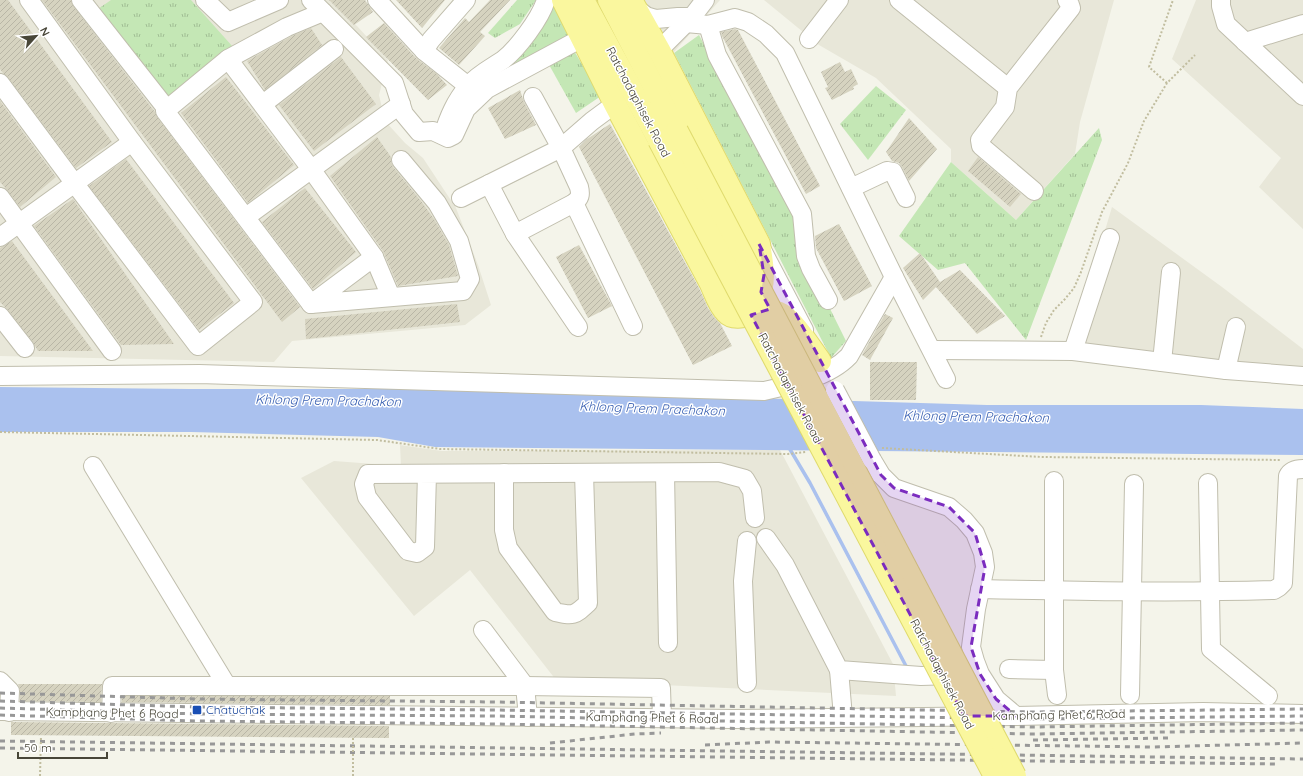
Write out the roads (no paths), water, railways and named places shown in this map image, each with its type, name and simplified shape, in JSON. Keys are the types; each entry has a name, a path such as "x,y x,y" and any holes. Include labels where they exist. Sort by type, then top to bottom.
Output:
{"main road":[{"path":"563,0 615,104 710,282 720,305 727,314 734,317 743,317 763,311 774,311 781,314 795,327 823,367"},
{"name":"Ratchadaphisek Road","path":"583,0 668,136 1014,776"},
{"name":"Ratchadaphisek Road","path":"609,0 668,136 995,776"},
{"path":"634,5 659,50 759,244 764,276 763,286 756,301 751,306 740,310 731,308 725,304 710,282"},
{"path":"978,742 990,776"}],"street":[{"path":"0,83 198,346 253,302 132,142 29,0"},
{"path":"205,0 228,22 279,0"},
{"path":"377,0 424,51 468,86"},
{"path":"424,51 466,0"},
{"path":"443,135 451,110 468,86 504,58 526,36 546,0"},
{"path":"659,50 696,22 705,0"},
{"path":"810,39 839,0"},
{"path":"899,0 1008,88"},
{"path":"1034,190 981,146 980,140 1006,107 1008,88 1071,8 1067,0"},
{"path":"1221,0 1221,6 1226,24 1303,96"},
{"path":"90,3 166,108 165,111 311,304"},
{"path":"634,5 646,16 656,19 678,17 696,22 735,18 748,22 766,34 785,52 894,277 946,379"},
{"path":"166,108 228,59 287,27 317,6 394,84 404,114 419,132 433,131 448,138 454,135 466,109 486,89 582,38"},
{"path":"696,22 717,55 802,214 806,256 811,269 828,300"},
{"path":"1245,42 1303,24"},
{"path":"263,104 334,49"},
{"path":"228,59 311,169 374,257 391,297"},
{"path":"515,234 574,203 579,199 581,194 562,148 533,97"},
{"path":"246,217 401,104"},
{"path":"461,198 562,148 592,121 615,104"},
{"path":"0,237 132,142"},
{"path":"311,304 463,291 470,279 458,241 437,203 402,160"},
{"path":"851,188 887,171 893,172 906,198"},
{"path":"489,184 515,234 578,327"},
{"path":"0,197 112,351"},
{"path":"574,203 633,326"},
{"path":"1073,351 1110,238"},
{"path":"759,244 835,390 877,454 881,475 894,488 949,507 964,520 975,533 983,553 985,567 976,609 971,647 980,674 996,699 1016,716"},
{"path":"311,304 374,257"},
{"path":"1162,362 1171,272"},
{"path":"0,376 199,374 764,391 784,386 823,367 839,365 849,356 894,277"},
{"path":"0,316 25,348"},
{"path":"1226,370 1236,327"},
{"path":"932,350 1073,351 1226,370 1303,376"},
{"path":"93,466 227,686"},
{"path":"980,589 1209,592 1274,590 1279,588 1283,583 1288,476 1290,472 1294,470 1303,469"},
{"path":"427,474 425,547 418,553 408,551 367,496 364,484 368,474 718,472 745,479 752,491 755,518"},
{"path":"504,473 504,530 508,548 555,612 570,616 578,613 588,604 584,473"},
{"path":"665,473 668,642"},
{"path":"1054,481 1054,670 1057,695"},
{"path":"1208,483 1211,649 1268,696"},
{"path":"1130,695 1134,484"},
{"path":"755,518 763,521 768,529 766,538 759,544 747,541 742,534 742,529 747,521 755,518"},
{"path":"766,538 785,565 839,670 843,717"},
{"path":"747,541 743,581 747,682"},
{"path":"483,630 525,686 528,717"},
{"path":"1009,669 1054,670"},
{"path":"839,670 921,676 980,674"},
{"path":"0,681 10,691 5,712"},
{"path":"111,713 112,686 525,686 661,688 662,718"},
{"path":"294,686 295,714"},
{"path":"612,687 614,718"},
{"name":"Kamphang Phet 6 Road","path":"5,712 733,719 1016,716 1203,712 1303,714"}],"water":[{"name":"Khlong Prem Prachakon","path":"0,387 445,389 987,405 1201,405 1303,409 1303,455 435,447 378,437 191,432 0,432"}],"waterway":[{"path":"788,446 810,483 906,666"}],"railway":[{"path":"0,693 197,699 497,702 1033,712 1303,709"},
{"path":"0,701 197,707 497,710 1033,719 1303,716"},
{"path":"0,708 198,714 497,716 1033,727 1303,723"},
{"path":"0,715 197,721 496,724 1033,734 1303,730"},
{"path":"550,743 635,734 661,733"},
{"path":"1033,740 1169,738"},
{"path":"0,741 1303,759"},
{"path":"705,745 769,742 1152,747 1303,743"},
{"path":"0,748 1277,764"}],"place":[{"name":"Chatuchak","path":"197,710"}]}
